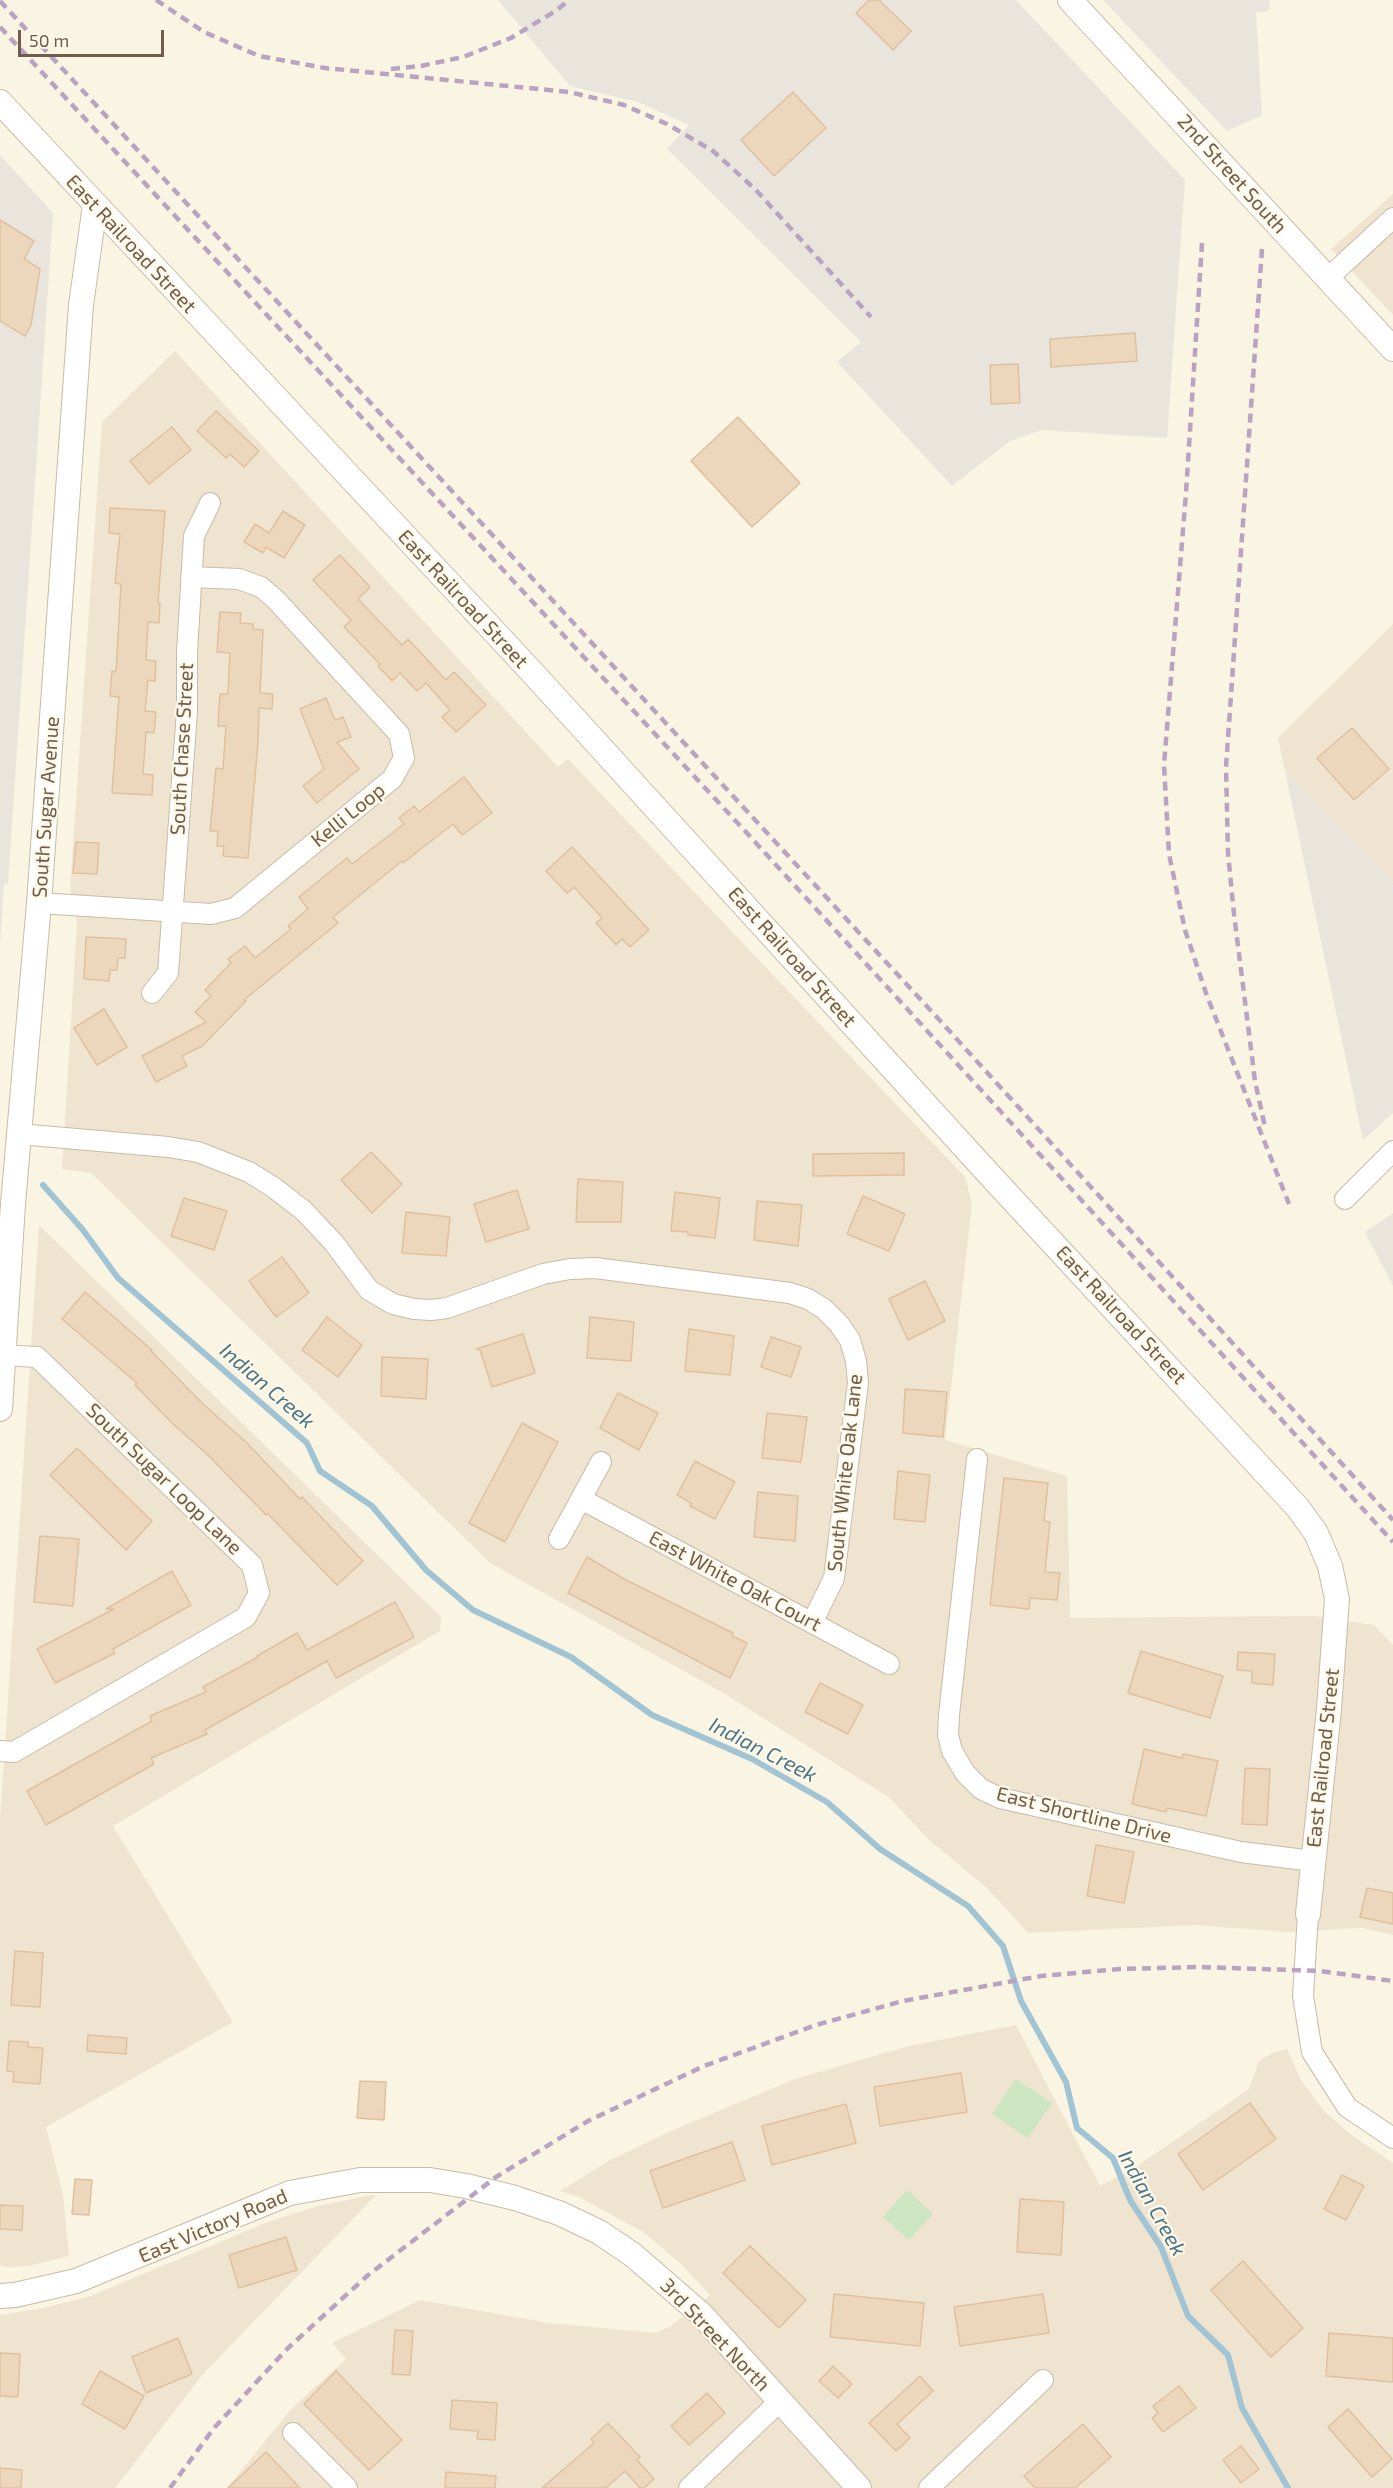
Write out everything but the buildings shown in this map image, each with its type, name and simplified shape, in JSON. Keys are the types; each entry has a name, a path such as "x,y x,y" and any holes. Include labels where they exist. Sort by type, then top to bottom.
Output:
{"street":[{"name":"2nd Street South","path":"1070,0 1188,125 1393,350"},
{"name":"East Railroad Street","path":"0,102 531,671 987,1172 1298,1508 1316,1533 1330,1566 1337,1599 1329,1709 1308,1914"},
{"name":"South Sugar Avenue","path":"0,1409 2,1355 39,903 81,305 95,205"},
{"path":"1327,279 1393,218"},
{"name":"South Chase Street","path":"152,993 168,973 187,711 187,652 194,536 210,503"},
{"name":"Kelli Loop","path":"39,903 211,914 235,908 392,779 404,758 399,734 276,600 261,587 239,579 191,577"},
{"name":"South White Oak Lane","path":"19,1134 168,1147 198,1152 249,1172 304,1211 334,1243 369,1290 393,1304 414,1309 447,1308 543,1274 570,1269 595,1268 790,1293 808,1299 824,1309 839,1324 850,1340 856,1361 858,1383 834,1578 812,1623"},
{"path":"1345,1199 1393,1151"},
{"name":"South Sugar Loop Lane","path":"0,1751 14,1752 246,1617 259,1593 252,1565 37,1358 2,1355"},
{"name":"East Shortline Drive","path":"977,1459 948,1735 952,1751 965,1773 981,1789 1000,1798 1241,1852 1313,1861"},
{"path":"559,1539 601,1462"},
{"name":"East White Oak Court","path":"581,1499 889,1664"},
{"path":"1308,1914 1303,1996 1312,2052 1347,2107 1393,2138"},
{"name":"East Victory Road","path":"0,2296 76,2282 290,2193 360,2180 430,2180 515,2198"},
{"name":"3rd Street North","path":"515,2198 559,2213 633,2255 701,2314 859,2488"},
{"path":"929,2488 1044,2380"},
{"path":"689,2488 779,2402"},
{"path":"293,2433 347,2488"}],"shaded area":[{"path":"498,0 1016,0 1185,180 1167,438 1042,430 1010,441 952,486 837,362 861,342 667,149 689,125 638,102 570,86"},
{"path":"1103,0 1270,0 1269,11 1256,12 1262,115 1227,131"},
{"path":"0,155 53,213 8,884 4,884 0,946"},
{"path":"1393,194 1393,315 1331,249"},
{"path":"175,351 558,767 568,759 965,1177 972,1204 945,1440 1067,1476 1070,1618 1314,1616 1374,1625 1393,1645 1393,1935 1363,1928 1287,1932 1195,1925 1028,1933 987,1888 928,1839 890,1798 725,1694 490,1563 91,1173 62,1169 77,924 70,889 102,422"},
{"path":"1393,624 1393,882 1285,771 1278,738"},
{"path":"1285,771 1393,882 1393,1113 1363,1140"},
{"path":"1393,1213 1393,1286 1365,1232"},
{"path":"39,1225 441,1617 440,1631 113,1826 233,2022 46,2127 63,2195 69,2256 29,2266 6,2267 0,2265 0,1821"},
{"path":"1016,2025 1100,2186 1133,2169 1249,2089 1259,2061 1272,2053 1287,2049 1301,2080 1323,2110 1354,2137 1393,2163 1393,2488 227,2488 292,2408 346,2359 332,2343 420,2300 549,2323 655,2333 671,2326 710,2295 680,2263 643,2232 579,2197 560,2191 610,2160 678,2128 795,2079 909,2046"},
{"path":"377,2194 204,2373 115,2488 0,2488 0,2315 88,2297 268,2222 318,2206"}],"green space":[{"path":"1016,2079 1052,2103 1028,2138 992,2114"},
{"path":"907,2190 933,2214 909,2240 883,2217"}],"waterway":[{"name":"Indian Creek","path":"43,1185 83,1230 118,1278 307,1443 320,1471 372,1506 426,1570 473,1610 571,1657 652,1715 752,1759 827,1802 880,1849 968,1906 1003,1946 1021,2001 1066,2082 1077,2128 1113,2158 1130,2200 1161,2247 1188,2316 1228,2355 1242,2408 1288,2488"}],"railway":[{"path":"156,0 204,32 259,56 325,68 569,92 624,105 667,124 713,151 755,189 871,317"},
{"path":"391,69 421,66 463,57 511,38 569,0"},
{"path":"0,1 934,1014 1393,1520"},
{"path":"0,27 745,831 1393,1542"},
{"path":"1202,243 1186,493 1164,765 1169,854 1185,930 1207,996 1289,1204"},
{"path":"1262,249 1226,767 1228,853 1234,914 1255,1081 1265,1127"},
{"path":"170,2488 214,2428 287,2349 367,2276 496,2177 588,2121 704,2066 816,2025 903,2001 1041,1976 1120,1969 1199,1967 1320,1971 1393,1981"}]}
